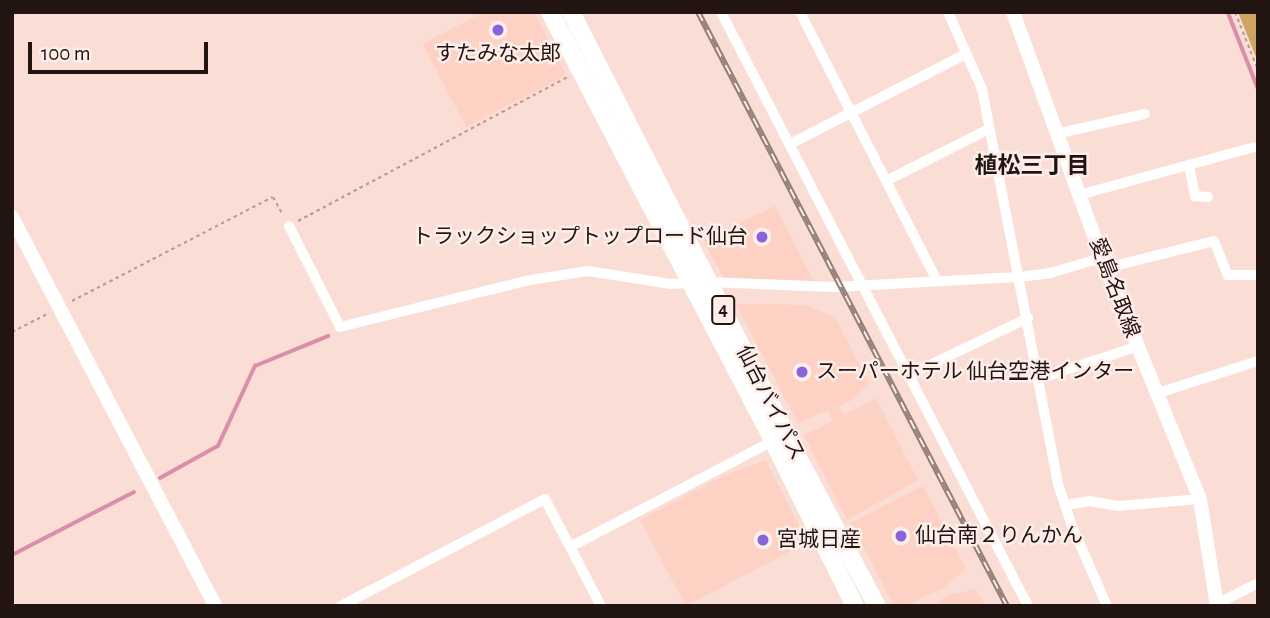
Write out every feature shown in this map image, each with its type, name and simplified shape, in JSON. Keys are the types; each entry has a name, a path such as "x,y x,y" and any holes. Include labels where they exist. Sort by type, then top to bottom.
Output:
{"highway":[{"name":"仙台バイパス","path":"550,12 580,71 877,606"},
{"name":"仙台バイパス","path":"571,12 855,606"}],"main road":[{"name":"愛島名取線","path":"1013,12 1136,347 1200,499 1217,605"},
{"path":"12,217 215,606"}],"street":[{"path":"721,12 1028,606"},
{"path":"800,12 888,180 937,281"},
{"path":"948,12 982,89 1028,317 1046,431 1065,505 1107,606"},
{"path":"790,144 966,54"},
{"path":"1056,134 1145,114"},
{"path":"888,180 989,129"},
{"path":"1079,195 1254,147"},
{"path":"1189,164 1195,196 1208,197"},
{"path":"289,226 340,327 530,280 588,271 648,282 824,287 1050,274 1214,241 1228,275 1258,275"},
{"path":"909,375 1028,317"},
{"path":"1038,379 1136,347"},
{"path":"1155,394 1258,360"},
{"path":"570,547 774,441"},
{"path":"341,606 545,499 601,606"},
{"path":"1065,505 1089,501 1118,506 1200,499"},
{"path":"1217,605 1258,583"}],"path":[{"path":"1235,12 1258,70"},
{"path":"12,332 273,197 289,226 580,71"}],"shaded area":[{"path":"484,12 534,12 566,75 466,127 423,44"},
{"path":"1238,12 1258,12 1258,62"},
{"path":"775,206 814,282 724,278 703,240"},
{"path":"736,304 806,305 835,317 869,383 852,400 839,406 843,415 876,398 918,480 847,520 804,435 832,421 828,410 798,423"},
{"path":"765,460 808,542 686,606 640,520 723,476"},
{"path":"923,486 966,568 945,587 905,606 894,606 851,523"},
{"path":"976,589 985,606 930,606 949,595"}],"waterway":[{"path":"1228,12 1258,88"},
{"path":"160,478 218,446 255,366 328,336"},
{"path":"12,555 134,492"}],"railway":[{"path":"698,12 1007,606"}],"place":[{"name":"すたみな太郎","path":"498,30"},
{"name":"トラックショップトップロード仙台","path":"762,237"},
{"name":"スーパーホテル 仙台空港インター","path":"802,372"},
{"name":"仙台南２りんかん","path":"901,536"},
{"name":"宮城日産","path":"763,540"}],"district":[{"name":"植松三丁目","path":"1032,167"}]}
